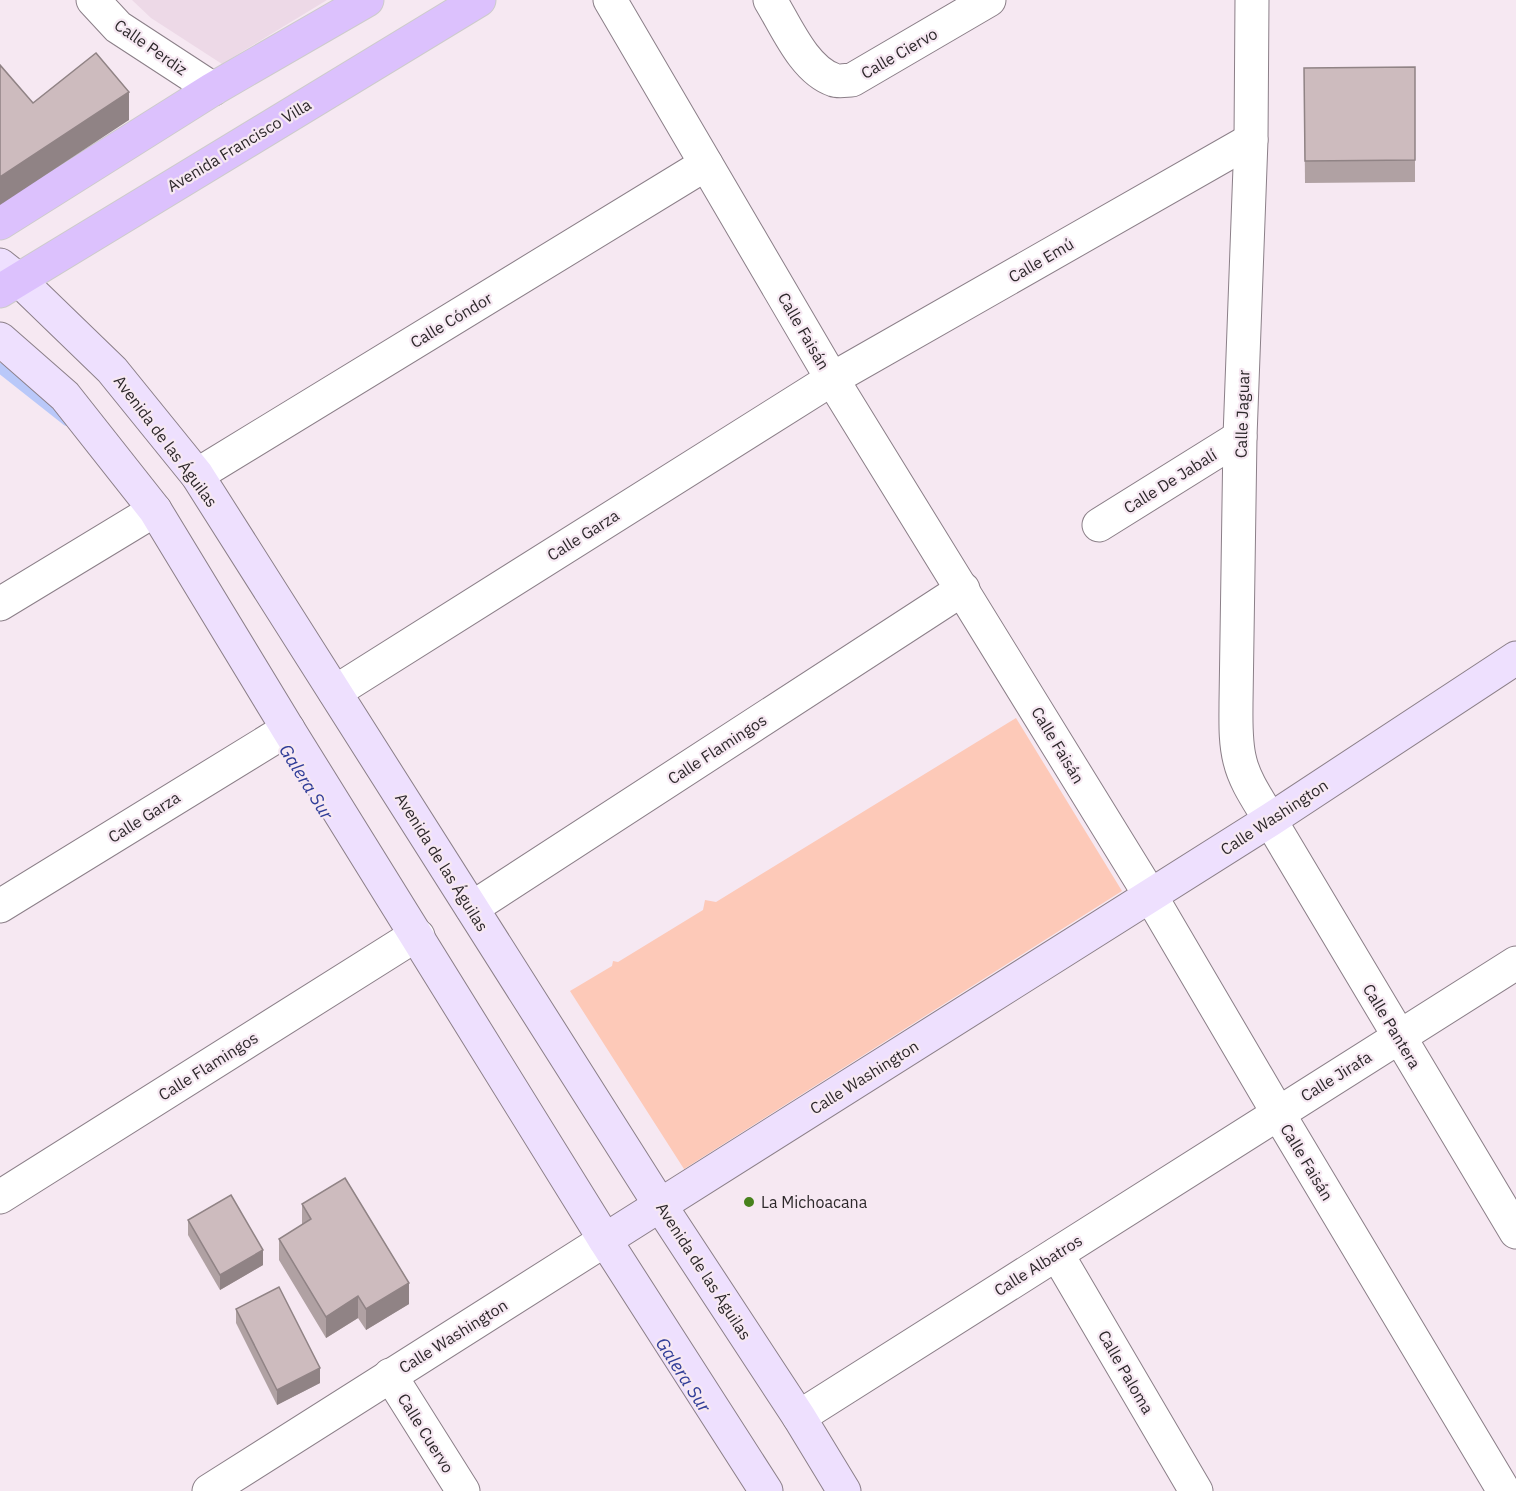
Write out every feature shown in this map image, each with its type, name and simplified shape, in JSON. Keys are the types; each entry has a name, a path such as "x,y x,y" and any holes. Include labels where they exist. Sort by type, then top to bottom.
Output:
{"main road":[{"path":"0,223 213,89 367,0"},
{"name":"Avenida Francisco Villa","path":"6,278 479,0"}],"street":[{"name":"Calle Perdiz","path":"93,0 118,27 213,89"},
{"name":"Calle Faisán","path":"610,0 832,379 1150,896 1504,1491"},
{"name":"Calle Ciervo","path":"770,0 807,60 818,72 836,82 852,80 989,0"},
{"name":"Calle Jaguar","path":"1252,0 1251,141 1240,437 1236,735 1246,778 1270,820"},
{"name":"Calle Emú","path":"832,379 1251,141"},
{"name":"Calle Cóndor","path":"196,475 706,164"},
{"name":"Avenida de las Águilas","path":"6,278 112,370 196,475 660,1205 799,1417 844,1491"},
{"path":"0,339 65,396 155,510 605,1240 766,1491"},
{"name":"Calle Garza","path":"334,692 832,379"},
{"name":"Calle De Jabalí","path":"1099,525 1240,437"},
{"path":"0,604 155,510"},
{"name":"Calle Flamingos","path":"472,908 963,589"},
{"name":"Calle Washington","path":"209,1491 1270,820 1516,658"},
{"name":"Calle Garza","path":"0,906 288,729"},
{"name":"Calle Pantera","path":"1270,820 1516,1232"},
{"name":"Calle Flamingos","path":"0,1197 408,940 418,936"},
{"name":"Calle Jirafa","path":"1278,1113 1516,963"},
{"name":"Calle Albatros","path":"799,1417 1278,1113"},
{"name":"Calle Paloma","path":"1057,1254 1196,1491"},
{"name":"Calle Cuervo","path":"390,1376 463,1491"}],"shaded area":[{"path":"132,0 327,0 222,64 151,18"},
{"path":"1016,718 1122,891 684,1169 570,991 612,966 613,961 618,962 703,910 705,900 716,902"}],"building":[{"path":"96,53 129,92 0,177 0,65 33,103"},
{"path":"1415,67 1415,160 1305,161 1304,68"},
{"path":"345,1178 409,1283 366,1309 358,1296 326,1317 279,1239 311,1219 302,1204"},
{"path":"231,1195 263,1250 220,1275 188,1220"},
{"path":"279,1287 320,1368 277,1390 236,1309"}],"waterway":[{"name":"Galera Sur","path":"0,368 67,421"}],"place":[{"name":"La Michoacana","path":"749,1202"}]}
